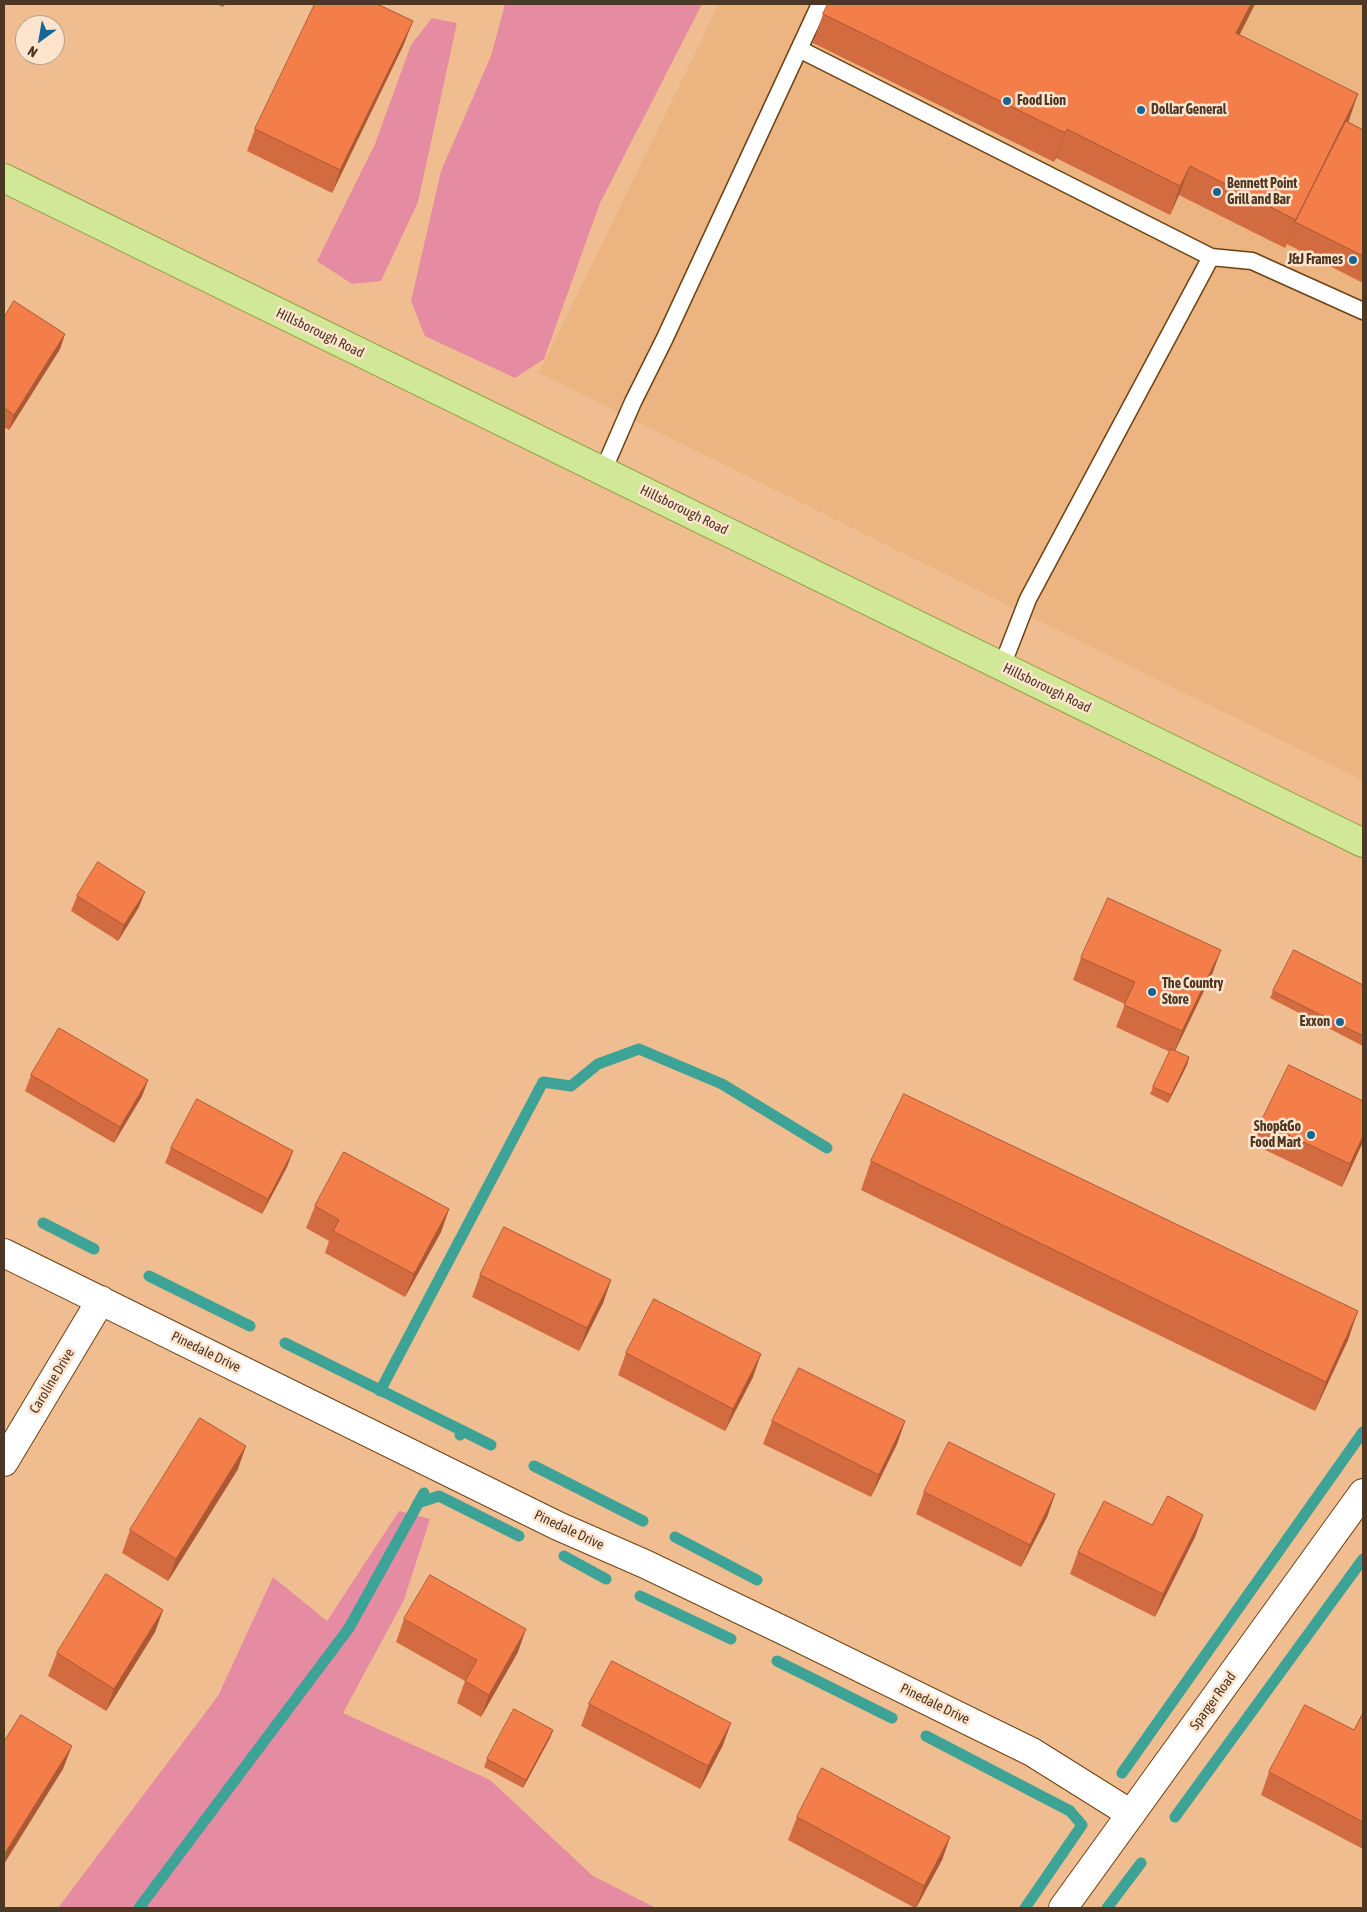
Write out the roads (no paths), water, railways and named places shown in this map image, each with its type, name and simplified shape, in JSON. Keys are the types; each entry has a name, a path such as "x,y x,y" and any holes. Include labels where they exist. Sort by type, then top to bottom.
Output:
{"main road":[{"name":"Hillsborough Road","path":"4,178 1363,843"}],"street":[{"name":"Pinedale Drive","path":"4,1253 558,1526 645,1564 1032,1752 1131,1814"},
{"name":"Caroline Drive","path":"4,1462 101,1300"},
{"name":"Sparger Road","path":"1063,1908 1363,1493"}],"lane":[{"path":"603,471 633,402 664,340 820,4"},
{"path":"799,48 1211,257 1252,261 1363,311"},
{"path":"1002,666 1028,599 1211,257"}],"waterway":[{"path":"380,1391 543,1082 571,1086 598,1064 639,1049 722,1084 827,1148"},
{"path":"43,1223 94,1249"},
{"path":"149,1276 250,1326"},
{"path":"285,1343 463,1431 460,1435"},
{"path":"463,1431 491,1445"},
{"path":"1122,1773 1363,1432"},
{"path":"534,1466 643,1521"},
{"path":"139,1908 349,1628 424,1493"},
{"path":"418,1503 439,1496 519,1536"},
{"path":"675,1537 757,1580"},
{"path":"564,1556 606,1579"},
{"path":"1175,1817 1363,1559"},
{"path":"640,1596 731,1639"},
{"path":"777,1661 892,1718"},
{"path":"926,1736 1070,1811 1082,1825 1025,1908"},
{"path":"1107,1908 1141,1863"}],"place":[{"name":"Food Lion","path":"1007,101"},
{"name":"Dollar General","path":"1141,110"},
{"name":"Bennett Point Grill and Bar","path":"1217,192"},
{"name":"J&J Frames","path":"1353,260"},
{"name":"The Country Store","path":"1152,992"},
{"name":"Exxon","path":"1340,1022"},
{"name":"Shop&Go Food Mart","path":"1311,1135"}]}
